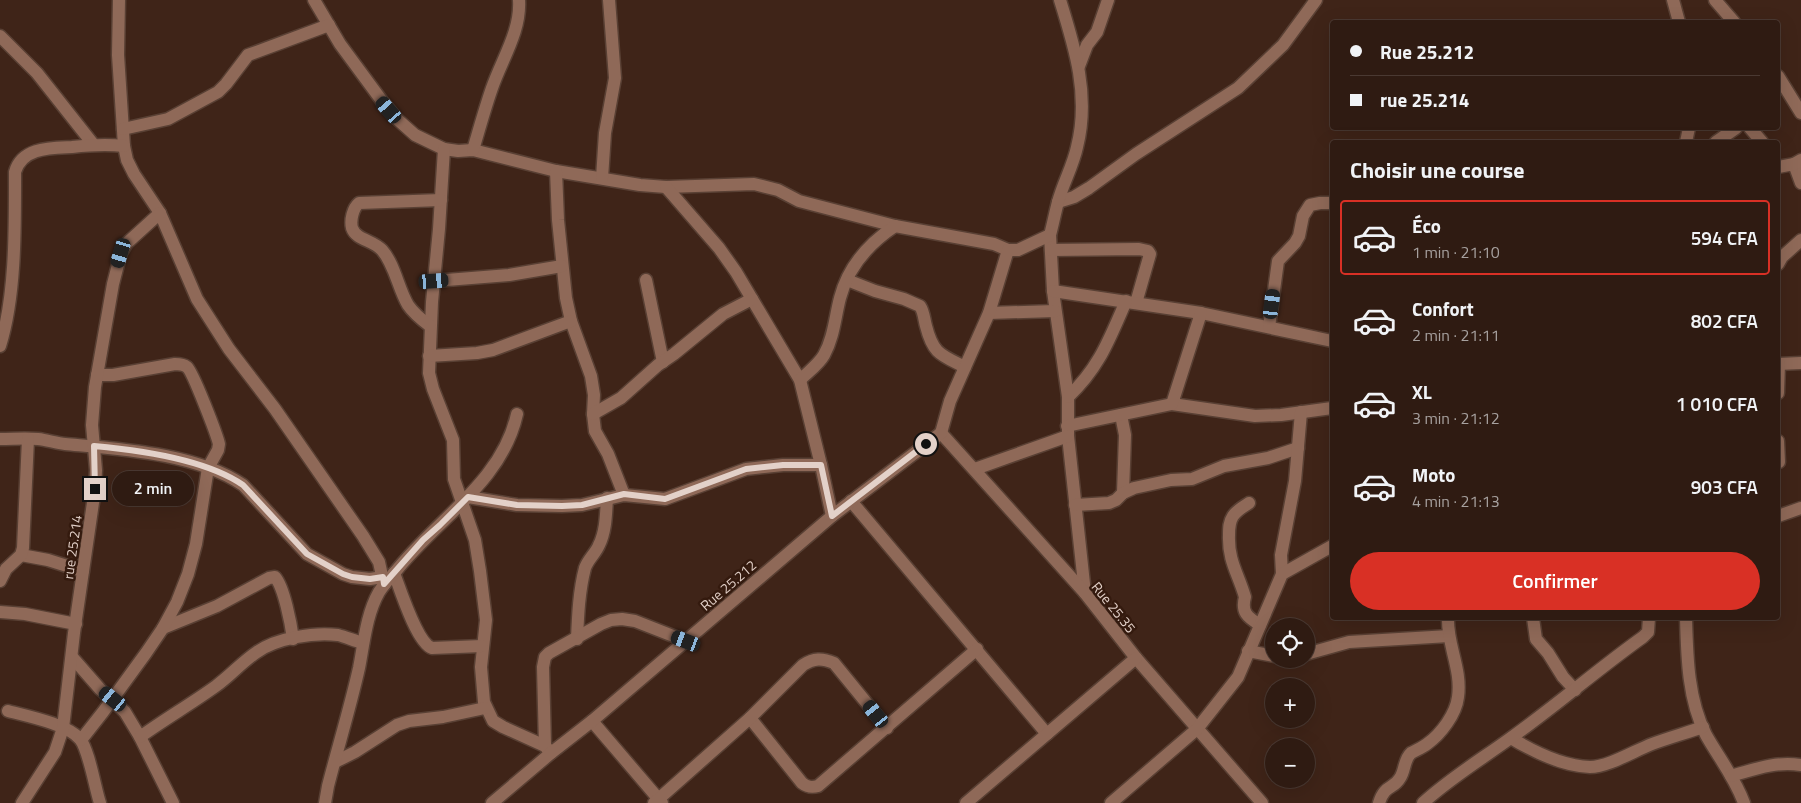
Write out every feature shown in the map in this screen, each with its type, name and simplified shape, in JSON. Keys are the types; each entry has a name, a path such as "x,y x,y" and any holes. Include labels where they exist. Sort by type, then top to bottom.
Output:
{"street":[{"path":"119,0 118,55 124,146 127,160 160,213 197,299 229,349 275,409 363,536 427,646 432,648 482,646"},
{"path":"314,0 340,44 382,102 397,119 416,135 444,149 458,151 473,150 556,171 666,187 760,184 778,190 799,201 895,226 994,244 1008,250 1018,250 1050,235"},
{"path":"473,150 492,87 512,38 519,0"},
{"path":"602,178 605,133 615,78 609,0"},
{"path":"1060,0 1079,66 1082,121 1077,148 1058,202 1050,235 1053,291 1068,397 1068,431 1085,594"},
{"path":"1079,66 1087,45 1096,32 1108,0"},
{"path":"1058,202 1074,197 1090,188 1136,154 1238,88 1283,45 1316,0"},
{"path":"1672,0 1679,20"},
{"path":"1715,0 1732,20"},
{"path":"123,129 168,119 218,92 248,55 329,26"},
{"path":"0,36 37,73 93,144"},
{"path":"1781,91 1801,113"},
{"path":"1719,140 1733,130"},
{"path":"1752,130 1760,140"},
{"path":"0,346 7,315 13,258 15,172 17,164 22,159 42,149 93,144 124,146"},
{"path":"444,149 430,326 429,373 453,440 454,479 458,493 465,500 475,540 486,610 486,633 482,646 482,686 486,708 493,721 548,750 544,660 549,653 601,624 611,620 622,619 635,621 686,641"},
{"path":"1786,164 1801,183"},
{"path":"556,171 558,220 566,298 571,321 591,376 594,395 593,414 595,432 608,454 624,494"},
{"path":"666,187 719,248 736,272 800,380 832,516"},
{"path":"430,326 407,303 383,251 354,232 352,218 355,206 366,201 441,200"},
{"path":"1269,326 1275,270 1278,261 1295,243 1299,236 1303,216 1310,205 1330,203"},
{"name":"rue 25.214","path":"22,803 55,752 62,728 95,489 92,425 97,375 113,284 121,253 127,243 160,213"},
{"path":"800,380 824,356 833,330 840,297 856,261 869,245 895,226"},
{"path":"1780,260 1782,256 1801,240"},
{"path":"1051,250 1139,249 1148,251 1150,254 1131,302 1100,358 1089,376 1068,397"},
{"path":"941,433 950,401 989,313 1008,250"},
{"path":"434,281 509,275 562,266"},
{"path":"646,280 663,362"},
{"path":"847,280 920,306 931,344 935,350 965,367"},
{"path":"1053,291 1201,313 1330,340"},
{"path":"593,414 621,398 722,314 752,299"},
{"path":"989,313 1055,311"},
{"path":"1172,404 1201,313"},
{"path":"429,356 468,354 493,350 571,321"},
{"path":"1780,364 1801,363"},
{"path":"80,740 113,699 163,628 177,602 196,544 208,468 218,450 219,442 201,394 188,368 175,364 113,375 97,375"},
{"path":"975,469 1068,431 1121,415 1172,404 1255,416 1330,408"},
{"path":"1110,803 1197,729 1238,678 1282,574 1281,555 1296,481 1301,412"},
{"path":"325,803 346,723 363,643 378,594 387,578 465,500 496,464 511,438 517,414"},
{"path":"1121,415 1125,435 1123,493"},
{"name":"Rue 25.35","path":"941,433 1085,594 1136,658 1262,803"},
{"name":"Rue 25.212","path":"492,803 548,750 592,721 832,516 941,433"},
{"path":"0,439 28,439 125,449 160,455 208,468 233,478 243,485 307,554 352,577 387,578"},
{"path":"0,580 6,569 21,555 27,484 28,439"},
{"path":"1075,505 1109,504 1123,493 1134,488 1171,480 1192,479 1224,466 1268,458 1298,448"},
{"path":"465,500 517,505 562,506 582,505 624,494 665,499 746,469 783,465 821,465"},
{"path":"577,639 578,608 583,578 586,566 601,540 607,498"},
{"path":"851,501 1047,734"},
{"path":"1249,503 1232,517 1229,548 1231,559 1245,597 1243,603 1244,611 1248,618 1260,625"},
{"path":"1780,515 1801,508"},
{"path":"1282,574 1330,547"},
{"path":"21,555 48,560 83,571"},
{"path":"163,628 218,606 269,578 275,577 280,585 293,639"},
{"path":"0,612 25,614 76,624"},
{"path":"1379,803 1385,790 1400,779 1410,754 1429,742 1440,732 1452,714 1458,698 1459,680 1448,636 1448,620"},
{"path":"1533,620 1536,639 1548,653 1563,677 1575,690"},
{"path":"1423,803 1473,763 1511,738 1575,690 1648,632 1649,620"},
{"path":"1686,620 1689,675 1696,711 1703,727 1738,786 1742,802"},
{"path":"140,737 228,677 264,647 277,641 306,636 331,635 363,643"},
{"path":"1315,651 1349,642 1448,636"},
{"path":"750,718 802,783 812,788 824,782 977,649"},
{"path":"1248,652 1265,655"},
{"path":"72,657 100,690 113,699 126,712 174,803"},
{"path":"966,803 1136,658"},
{"path":"592,721 658,802 810,660 822,659 834,662 887,728"},
{"path":"335,762 355,752 396,725 409,721 453,716 486,708"},
{"path":"8,711 62,728 80,740 87,755 100,803"},
{"path":"1511,738 1528,748 1556,759 1590,766 1610,763 1655,743 1703,727"},
{"path":"1732,776 1780,763 1801,765"}],"route":[{"path":"95,489 94,446 160,455 208,468 233,478 243,485 307,554 319,562 352,577 370,579 383,577 384,584 423,540 468,497 517,505 562,506 590,504 624,494 665,499 746,469 762,466 821,465 832,516 926,444"}]}
